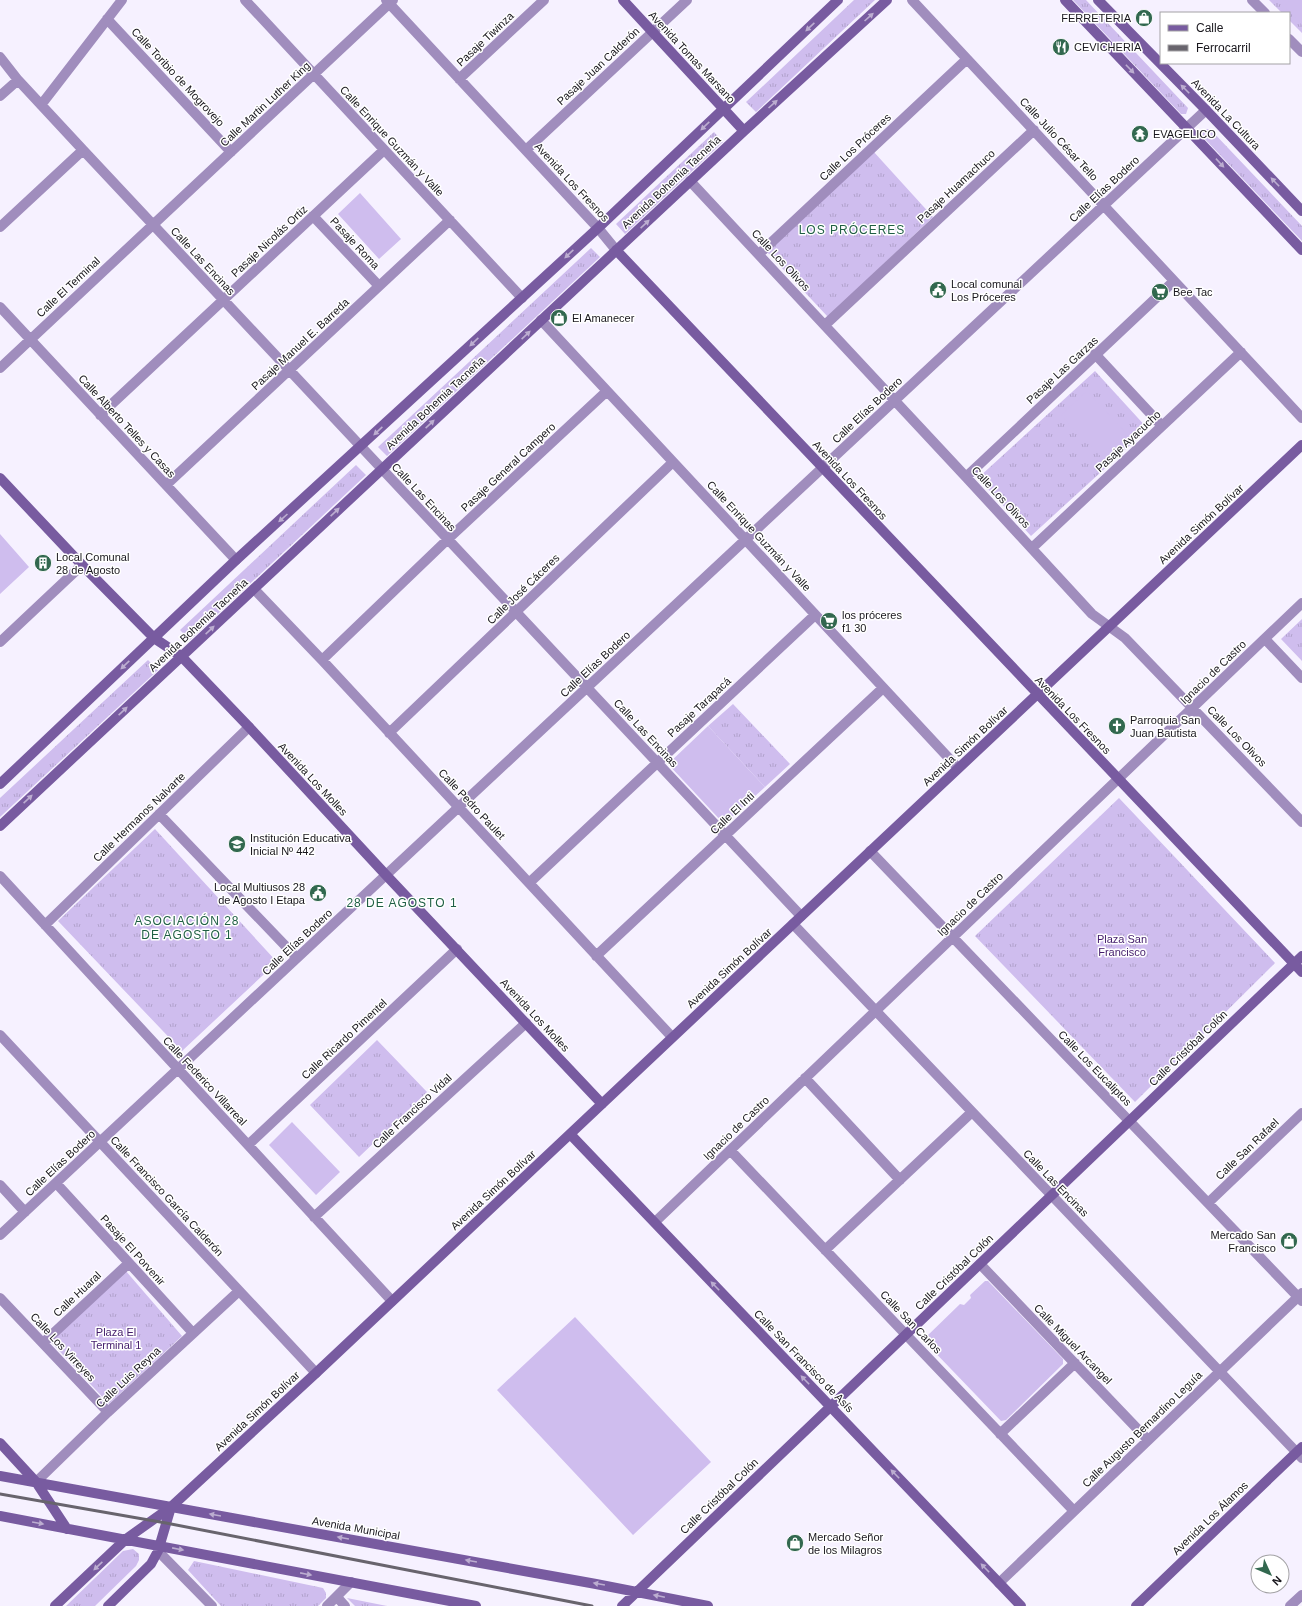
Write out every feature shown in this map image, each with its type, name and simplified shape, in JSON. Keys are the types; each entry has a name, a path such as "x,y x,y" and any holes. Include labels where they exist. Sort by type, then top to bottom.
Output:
{"street":[{"path":"41,105 122,0"},
{"name":"Calle Enrique Guzmán y Valle","path":"245,0 522,298"},
{"name":"Pasaje Tiwinza","path":"459,79 544,0"},
{"name":"Avenida Tomas Marsano","path":"623,0 744,131"},
{"name":"Pasaje Juan Calderón","path":"526,150 687,0"},
{"name":"Avenida Bohemia Tacneña","path":"0,784 236,560 598,228 838,0"},
{"name":"Avenida Bohemia Tacneña","path":"0,826 690,181 887,0"},
{"name":"Calle Julio César Tello","path":"912,0 1302,418"},
{"path":"1065,0 1302,250"},
{"name":"Avenida La Cultura","path":"1098,0 1160,63"},
{"path":"1252,0 1264,12"},
{"name":"Calle Martin Luther King","path":"153,224 314,74 389,1"},
{"name":"Avenida Los Fresnos","path":"389,1 459,79 598,228 616,250 1302,972"},
{"name":"Calle Toribio de Mogrovejo","path":"107,19 231,152"},
{"path":"1290,40 1302,52"},
{"name":"Calle Las Encinas","path":"0,57 18,80 41,105 447,540 801,916"},
{"name":"Calle Los Próceres","path":"759,254 967,59"},
{"name":"Avenida La Cultura","path":"1161,64 1302,211"},
{"path":"0,96 18,80"},
{"name":"Calle Elías Bodero","path":"0,1235 1206,110"},
{"name":"Pasaje Huamachuco","path":"825,325 1034,130"},
{"path":"0,227 83,150"},
{"name":"Pasaje Nicolás Ortiz","path":"100,414 384,150"},
{"name":"Calle Los Olivos","path":"690,181 1092,614 1125,638 1302,822"},
{"name":"Pasaje Roma","path":"313,216 379,286"},
{"name":"Pasaje Manuel E. Barreda","path":"166,485 450,220"},
{"name":"Calle El Terminal","path":"0,368 153,224"},
{"name":"Pasaje Las Garzas","path":"966,477 1174,280"},
{"name":"Calle Alberto Telles y Casas","path":"0,307 236,560"},
{"name":"Calle Enrique Guzmán y Valle","path":"541,320 958,768"},
{"name":"Pasaje Ayacucho","path":"1032,548 1241,352"},
{"path":"1095,354 1162,426"},
{"name":"Pasaje General Campero","path":"322,660 447,540 607,391"},
{"name":"Avenida Simón Bolívar","path":"55,1606 126,1539 171,1507 316,1373 1302,445"},
{"name":"Calle José Cáceres","path":"389,733 673,462"},
{"name":"Avenida Los Molles","path":"0,478 82,566 154,638 181,656 602,1104"},
{"path":"0,642 82,566"},
{"name":"Calle Pedro Paulet","path":"254,589 322,660 672,1037"},
{"name":"Ignacio de Castro","path":"655,1222 1302,604"},
{"name":"Pasaje Tarapacá","path":"529,883 815,615"},
{"path":"1265,639 1302,678"},
{"name":"Calle El Inti","path":"596,956 883,688"},
{"name":"Calle Hermanos Nalvarte","path":"45,925 249,727"},
{"path":"159,814 297,958"},
{"name":"Calle Los Eucaliptos","path":"870,851 1208,1203 1301,1297"},
{"name":"Calle Federico Villarreal","path":"0,876 392,1301"},
{"name":"Calle Las Encinas","path":"793,924 1220,1372 1300,1452"},
{"name":"Calle Ricardo Pimentel","path":"248,1146 457,949"},
{"name":"Calle Cristóbal Colón","path":"622,1606 1302,956"},
{"name":"Calle Francisco Vidal","path":"314,1217 526,1023"},
{"name":"Calle Francisco García Calderón","path":"0,1035 316,1373"},
{"path":"805,1078 900,1180"},
{"path":"825,1250 972,1112"},
{"name":"Calle San Rafael","path":"1208,1203 1302,1113"},
{"name":"Calle San Francisco de Asís","path":"570,1134 1021,1606"},
{"name":"Calle San Carlos","path":"730,1150 1074,1511"},
{"name":"Pasaje El Porvenir","path":"56,1183 193,1333"},
{"path":"0,1185 25,1212"},
{"name":"Calle Huaral","path":"43,1343 129,1263"},
{"name":"Calle Miguel Arcangel","path":"980,1264 1148,1440"},
{"name":"Calle Luis Reyna","path":"36,1482 108,1412 239,1290"},
{"name":"Calle Augusto Bernardino Leguía","path":"999,1583 1148,1440 1301,1297"},
{"name":"Calle Los Virreyes","path":"0,1298 108,1412"},
{"path":"1000,1434 1075,1363"},
{"path":"0,1442 36,1482 67,1529"},
{"name":"Avenida Los Álamos","path":"1136,1606 1300,1452"},
{"name":"Avenida Municipal","path":"0,1476 708,1606"},
{"path":"108,1606 151,1564 159,1548 171,1507"},
{"path":"0,1516 126,1539 159,1548 351,1582 453,1604 476,1606"},
{"path":"159,1548 212,1606"},
{"path":"327,1606 351,1582"},
{"path":"1290,1606 1302,1595"},
{"path":"337,1597 345,1606"}],"green space":[{"path":"854,0 875,0 756,112 746,102"},
{"path":"1073,0 1086,0 1188,108 1186,114 1181,114"},
{"path":"1269,0 1302,0 1302,33 1290,21 1290,12 1281,12"},
{"path":"1291,0 1302,0 1302,25 1290,12 1284,6"},
{"path":"1206,129 1210,129 1302,226 1302,241 1202,136"},
{"path":"714,132 723,142 625,234 616,224"},
{"path":"873,151 933,217 828,317 767,252"},
{"path":"360,193 401,239 379,259 338,214"},
{"path":"591,248 600,257 387,456 378,447"},
{"path":"1095,371 1148,429 1031,536 978,478"},
{"path":"1087,391 1129,436 1104,460 1061,415"},
{"path":"356,465 366,475 190,640 180,630"},
{"path":"0,534 29,567 0,594"},
{"path":"1302,619 1302,661 1281,639"},
{"path":"148,660 158,670 0,817 0,798"},
{"path":"733,704 790,764 765,787 708,726"},
{"path":"708,726 765,787 724,824 668,764"},
{"name":"Plaza San Francisco","path":"1119,798 1275,963 1135,1102 975,936"},
{"path":"155,829 277,962 182,1051 58,921"},
{"path":"377,1040 427,1092 359,1157 310,1105"},
{"path":"292,1122 340,1172 316,1195 269,1145"},
{"name":"Plaza El Terminal 1","path":"125,1270 182,1336 109,1404 50,1341"},
{"path":"985,1281 988,1281 1063,1359 1063,1364 1006,1420 1001,1421 925,1342 925,1338 960,1304 964,1305 971,1298 970,1295"},
{"path":"575,1317 711,1462 633,1535 497,1390"},
{"path":"133,1549 139,1554 139,1560 136,1566 95,1606 66,1606 123,1551"},
{"path":"194,1561 323,1588 326,1593 326,1598 318,1606 221,1606 188,1570"},
{"path":"347,1598 387,1606 355,1606"}],"railway":[{"path":"0,1494 166,1523 592,1606"}],"place":[{"name":"FERRETERIA","path":"1144,18"},
{"name":"CEVICHERIA","path":"1061,47"},
{"name":"EVAGELICO","path":"1140,134"},
{"name":"Local comunal Los Próceres","path":"938,290"},
{"name":"Bee Tac","path":"1160,292"},
{"name":"El Amanecer","path":"559,318"},
{"name":"Local Comunal 28 de Agosto","path":"43,563"},
{"name":"los próceres f1 30","path":"829,621"},
{"name":"Parroquia San Juan Bautista","path":"1117,726"},
{"name":"Institución Educativa Inicial Nº 442","path":"237,844"},
{"name":"Local Multiusos 28 de Agosto I Etapa","path":"318,893"},
{"name":"Mercado San Francisco","path":"1289,1241"},
{"name":"Mercado Señor de los Milagros","path":"795,1543"}],"district":[{"name":"LOS PRÓCERES","path":"852,230"},
{"name":"28 DE AGOSTO 1","path":"402,903"},
{"name":"ASOCIACIÓN 28 DE AGOSTO 1","path":"187,928"}]}
